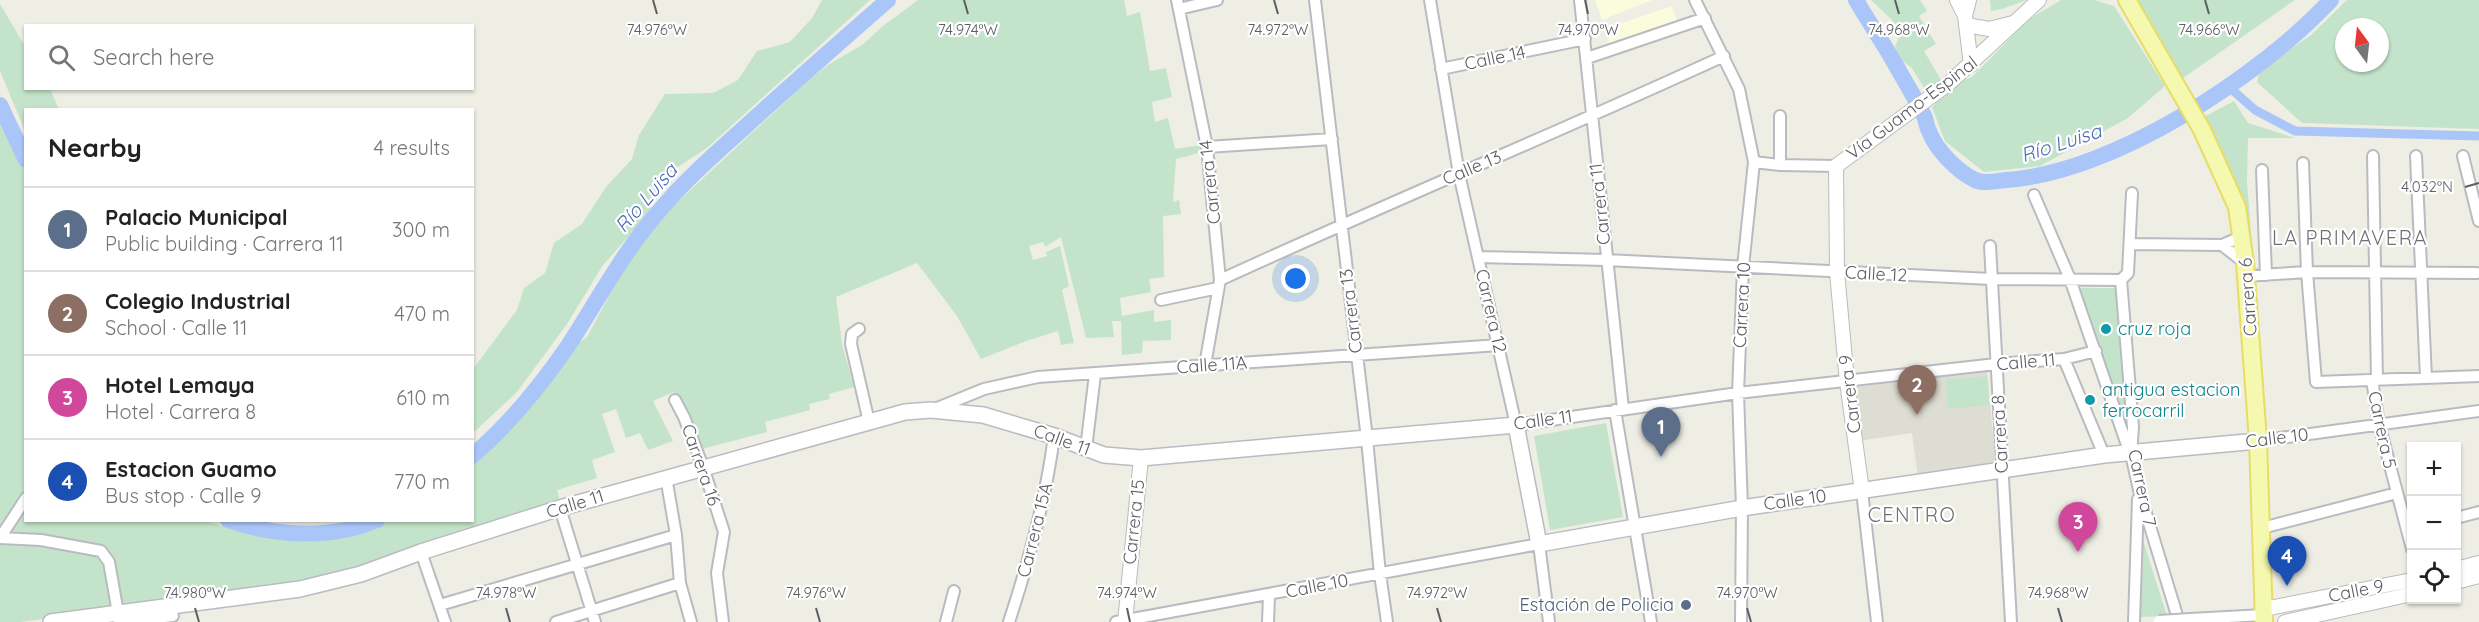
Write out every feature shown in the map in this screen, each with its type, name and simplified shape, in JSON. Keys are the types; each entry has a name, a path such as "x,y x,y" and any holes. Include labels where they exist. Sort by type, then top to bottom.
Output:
{"main road":[{"name":"Carrera 6","path":"2126,0 2202,130 2237,207 2246,269 2258,441 2264,615"},
{"name":"Calle 11","path":"54,622 119,617 300,589 361,574 421,552 560,508 905,412 931,410 983,415 1054,435 1104,455 1141,458 1516,425"},
{"name":"Carrera 12","path":"1516,425 1539,544"},
{"name":"Calle 10","path":"1539,544 1742,508 2104,455 2258,441"}],"street":[{"path":"1178,4 1217,0"},
{"name":"Carrera 13","path":"1315,0 1387,622"},
{"name":"Carrera 12","path":"1430,0 1459,174 1516,425"},
{"name":"Carrera 11","path":"1580,0 1606,260 1621,456 1651,622"},
{"name":"Carrera 10","path":"1695,0 1706,18 1739,89 1754,162 1743,267 1738,393 1742,508 1742,622"},
{"path":"1957,0 1965,20 1971,65"},
{"path":"1965,20 1969,0"},
{"name":"Vía Guamo-Espinal","path":"1836,166 1948,84 2040,1"},
{"name":"Carrera 14","path":"1178,4 1207,147 1219,284 1205,365"},
{"path":"1587,58 1706,18"},
{"path":"1965,20 1989,29 2003,27 2016,21"},
{"name":"Calle 14","path":"1440,69 1585,39"},
{"name":"Calle 13","path":"1161,300 1219,284 1340,225 1591,117 1724,56"},
{"path":"1780,116 1780,165"},
{"path":"1207,147 1332,139"},
{"name":"Carrera 5","path":"2373,156 2374,380 2379,424 2407,525"},
{"path":"2416,156 2426,378"},
{"path":"2463,156 2479,221"},
{"path":"1754,162 1836,166"},
{"path":"2303,163 2307,272 2316,382 2479,376"},
{"name":"Carrera 9","path":"1836,166 1837,272 1847,382 1877,622"},
{"path":"2262,170 2266,275"},
{"path":"2121,279 2128,273 2132,194"},
{"path":"2034,195 2070,279 2131,454"},
{"path":"2131,244 2223,245 2243,236"},
{"path":"2223,245 2246,269 2266,275 2307,272 2477,273"},
{"name":"Carrera 8","path":"1990,246 2011,622"},
{"name":"Calle 12","path":"1478,257 1606,260 1991,279 2121,279"},
{"name":"Carrera 7","path":"2121,279 2133,427 2131,454 2139,490 2179,622"},
{"path":"859,328 852,334 851,344 869,422"},
{"name":"Calle 11A","path":"931,410 984,389 1038,377 1499,345"},
{"name":"Calle 11","path":"1516,425 1738,393 1996,364 2064,359 2096,351"},
{"path":"2064,359 2104,455"},
{"path":"1086,449 1095,374"},
{"name":"Carrera 16","path":"675,400 703,467 724,532 717,573 723,622"},
{"name":"Calle 10","path":"2258,441 2479,411"},
{"name":"Carrera 15A","path":"1009,622 1048,477 1054,435"},
{"name":"Carrera 15","path":"1122,621 1141,458"},
{"path":"666,477 676,534 680,583 691,622"},
{"path":"2134,622 2139,490"},
{"path":"2262,528 2397,493"},
{"path":"0,538 24,501"},
{"path":"560,508 593,616"},
{"path":"2461,517 2479,512"},
{"path":"440,605 676,534"},
{"path":"0,538 41,540 101,551 109,562 119,617 173,616"},
{"name":"Carrera 12","path":"1539,544 1549,622"},
{"name":"Calle 10","path":"1122,621 1539,544"},
{"path":"421,552 445,622"},
{"path":"2461,568 2479,563"},
{"path":"2461,581 2479,576"},
{"name":"Calle 9","path":"2152,622 2264,615 2407,581"},
{"path":"556,622 593,616 680,583"},
{"path":"946,622 954,591"},
{"path":"1268,622 1269,595"},
{"name":"Calle 9","path":"2285,622 2407,595"}],"shaded area":[{"path":"822,0 870,0 707,148 670,172 646,217 603,265 567,324 517,392 474,432 474,368 517,310 524,288 545,273 554,243 582,224 606,187 632,159 639,135 665,94 713,93 738,80 757,51 790,42 812,18"},
{"path":"918,0 1124,0 1127,16 1140,12 1150,71 1166,68 1172,97 1152,102 1155,122 1168,118 1175,149 1201,145 1203,152 1176,159 1173,202 1179,200 1181,214 1163,216 1164,277 1149,279 1151,292 1120,298 1122,316 1154,310 1154,322 1171,320 1171,340 1143,341 1142,353 1122,355 1121,321 1112,321 1114,337 1086,338 1061,237 1045,247 1043,242 1029,246 1033,260 1047,256 1046,252 1060,246 1069,286 1062,290 1074,343 1061,345 1058,331 981,359 957,316 917,263 836,297 842,344 854,387 829,394 830,399 809,404 810,410 765,422 767,432 702,449 691,420 673,392 653,401 673,441 648,450 640,433 626,438 616,409 602,414 615,452 592,460 597,478 557,490 560,501 468,529 377,564 313,581 21,622 0,622 0,118 24,170 24,522 209,522 245,533 287,540 356,532 383,522 474,522 474,461 511,425 571,348 587,337 628,260 650,232 671,208 810,79 828,65 862,45"},
{"path":"1595,0 1652,0 1602,20"},
{"path":"1871,0 1920,0 1927,11 1919,16 1936,44 1924,51 1944,85 1928,94 1911,67 1899,59 1895,46 1901,33 1892,20"},
{"path":"1990,0 2027,0 1991,11"},
{"path":"2061,0 2094,0 2114,6 2165,86 2128,118 2040,166 1984,172 1945,141 1932,107 1958,83 1973,76 2029,19"},
{"path":"2138,0 2295,0 2183,78"},
{"path":"2347,0 2479,0 2479,129 2302,123 2257,82 2260,70 2311,35"},
{"path":"0,4 24,44 24,90 50,90 59,108 24,108 24,129 0,71"},
{"path":"1672,6 1678,23 1610,45 1604,29"},
{"path":"2234,101 2248,123 2295,138 2248,138 2247,182 2253,258 2242,206 2204,117"},
{"path":"2072,288 2115,288 2133,449 2123,451 2098,350"},
{"path":"1987,371 1996,466 1918,478 1912,433 1858,441 1854,387"},
{"path":"1987,376 1990,405 1948,409 1945,380"},
{"path":"1606,423 1623,517 1550,530 1534,436"},
{"path":"2137,521 2167,616 2138,617"}],"waterway":[{"name":"Río Luisa","path":"474,454 512,418 547,375 634,243 670,199 712,157 888,0"},
{"name":"Río Luisa","path":"1856,0 1914,97 1932,138 1948,159 1961,171 1975,180 1986,182 2048,173 2092,160 2137,140 2225,89 2301,30 2331,0"},
{"path":"2229,87 2255,110 2295,131 2479,136"},
{"name":"Río Luisa","path":"0,105 24,156"},
{"name":"Río Luisa","path":"235,522 264,530 302,534 341,531 371,522"}],"place":[{"name":"cruz roja","path":"2106,329"},
{"name":"antigua estacion ferrocarril","path":"2090,400"},
{"name":"Colegio Industrial","path":"1917,415"},
{"name":"Palacio Municipal","path":"1661,457"},
{"name":"Hotel Lemaya","path":"2078,552"},
{"name":"Estacion Guamo","path":"2287,586"},
{"name":"Estación de Policia","path":"1686,605"}],"district":[{"name":"LA PRIMAVERA","path":"2350,238"},
{"name":"CENTRO","path":"1912,515"}]}
